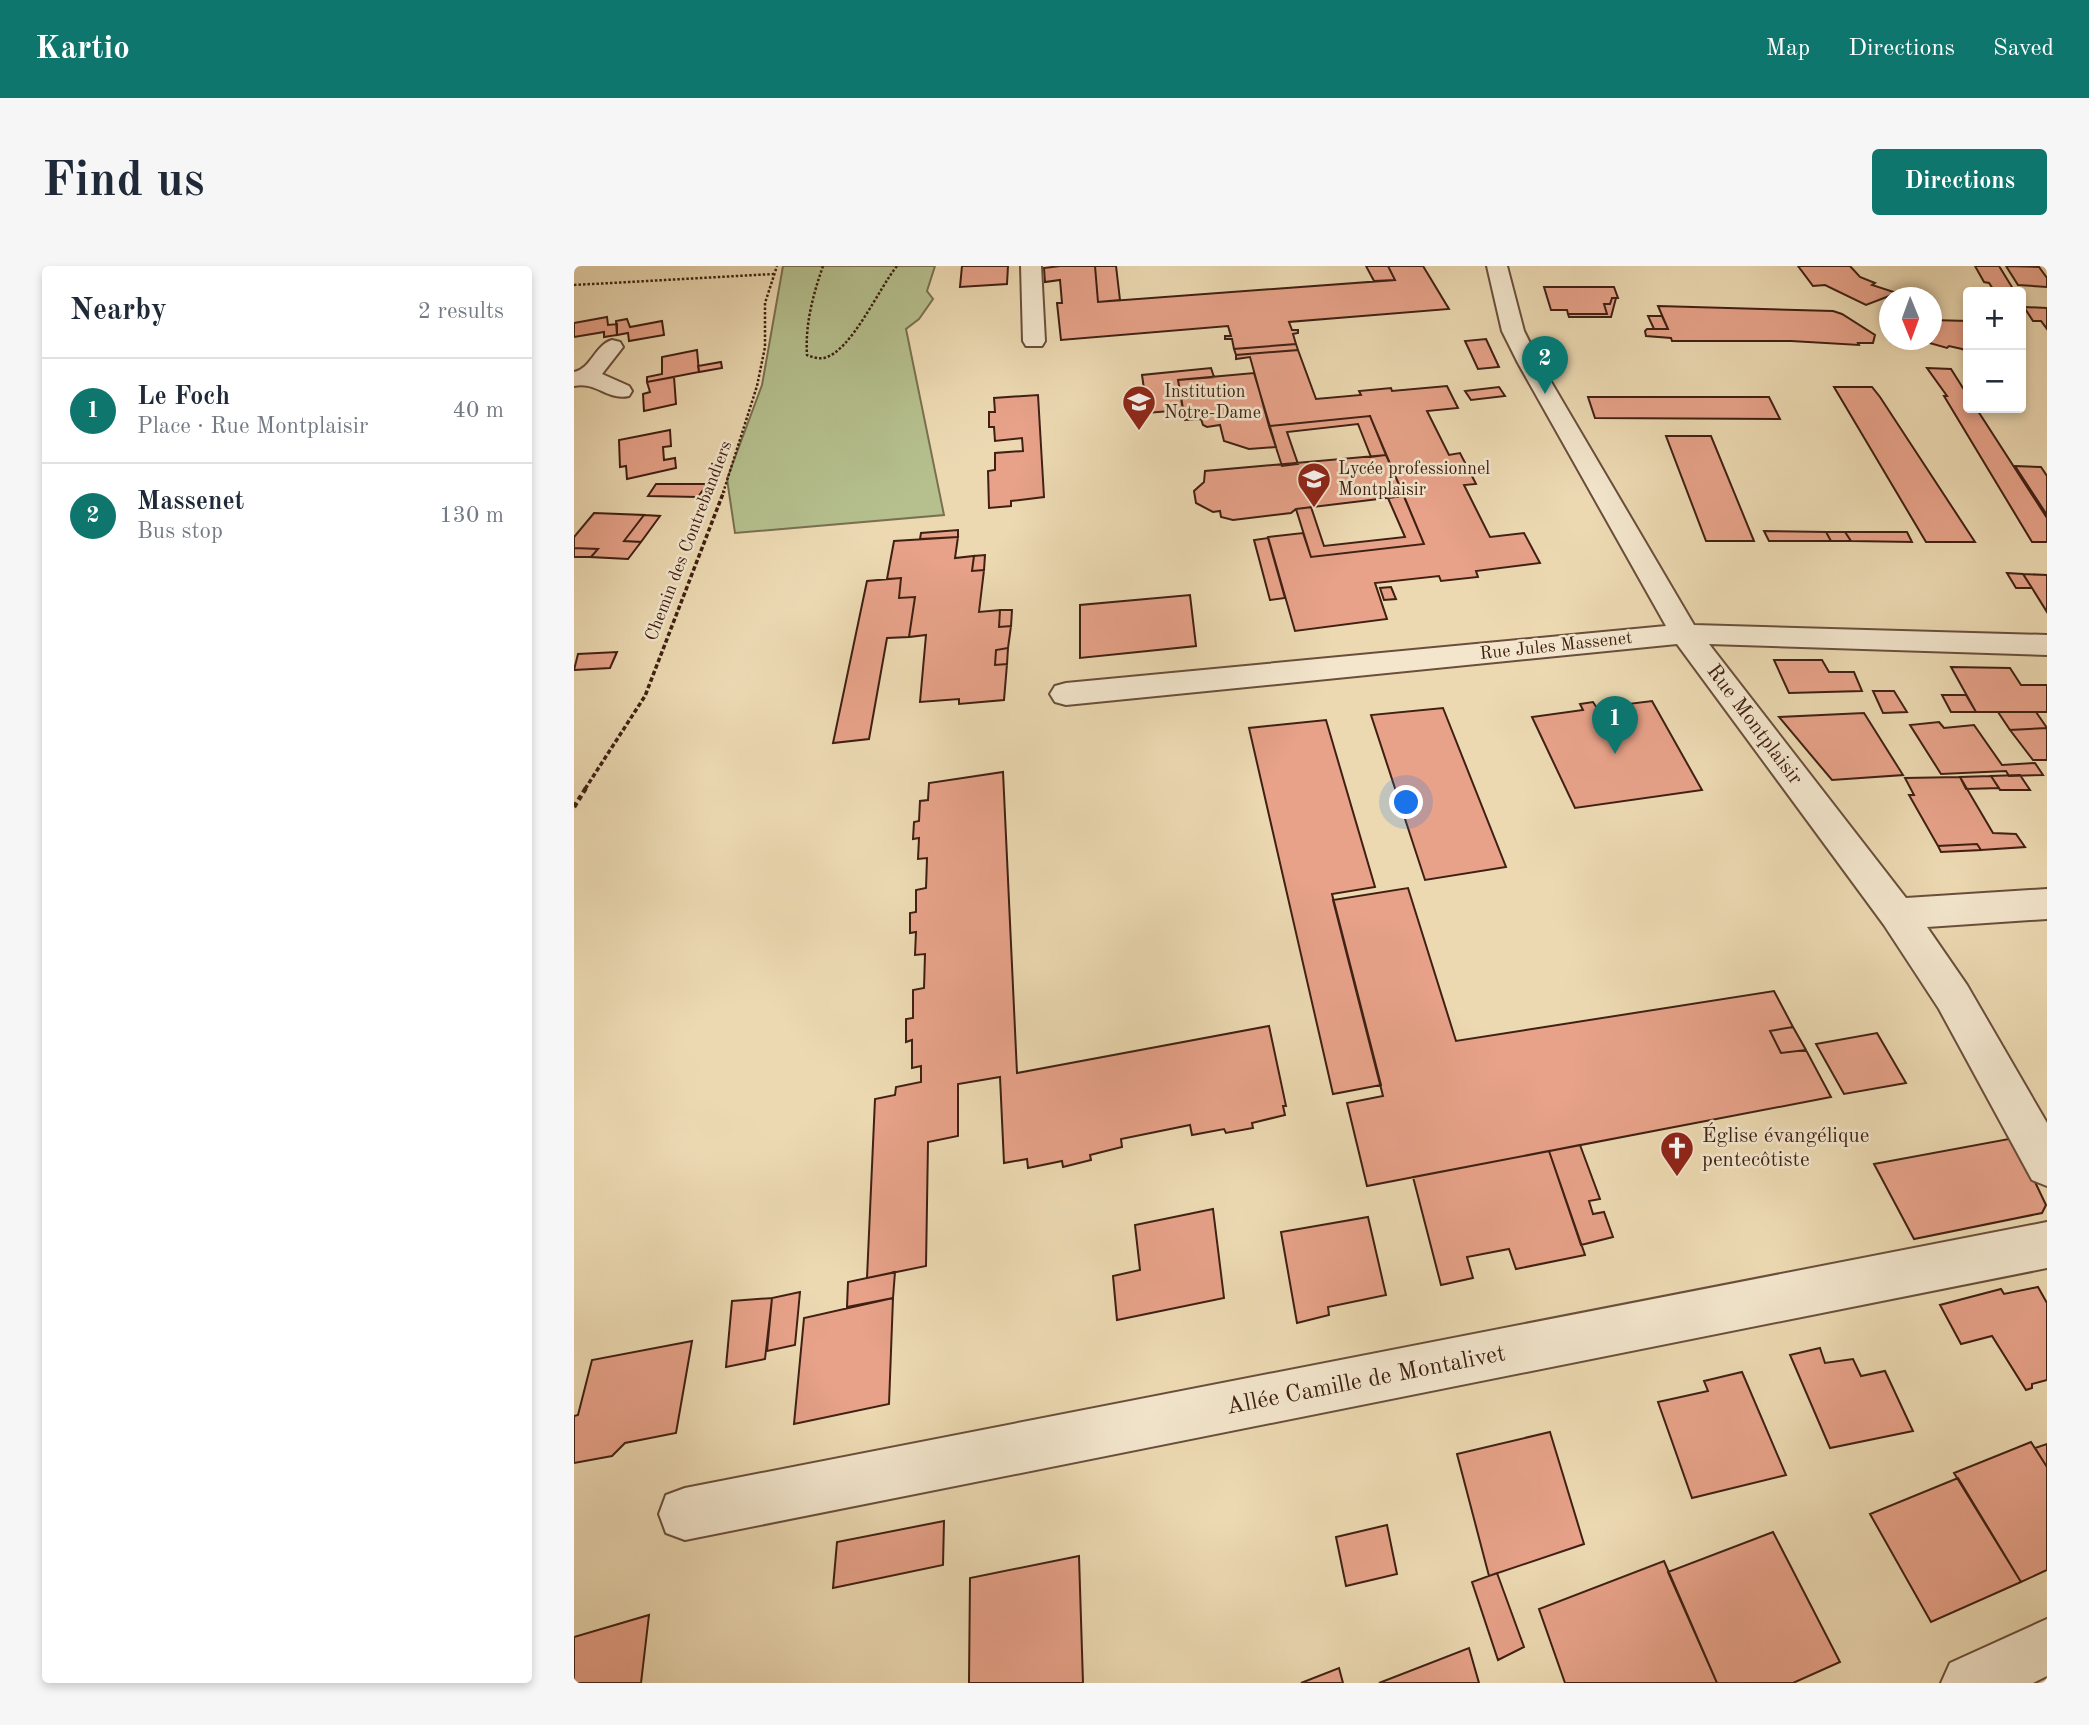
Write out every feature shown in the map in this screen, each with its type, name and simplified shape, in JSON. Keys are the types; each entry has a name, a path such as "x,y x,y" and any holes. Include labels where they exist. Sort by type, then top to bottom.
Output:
{"street":[{"path":"1031,266 1034,341"},
{"name":"Rue Montplaisir","path":"1497,266 1513,331 1529,363 1685,634 1897,914 1953,997 2047,1165"},
{"path":"612,347 581,378 621,391"},
{"name":"Rue Jules Massenet","path":"1066,694 1685,634 2047,645"},
{"path":"1897,914 2047,904"},
{"name":"Allée Camille de Montalivet","path":"685,1514 2047,1245"},
{"path":"1970,1683 2047,1647"}],"path":[{"name":"Chemin des Contrebandiers","path":"574,807 645,696 710,531 743,440 757,386 765,347 765,303 777,266"},
{"path":"822,266 810,307 805,339 807,355 815,358 827,357 848,340 887,277 897,266"},
{"path":"574,285 774,274"}],"green space":[{"path":"783,266 935,266 927,291 933,299 919,319 906,329 944,515 735,533 727,479 762,385"}],"building":[{"path":"962,266 1008,266 1007,284 960,287"},
{"path":"1095,266 1098,302 1395,280 1388,266 1423,266 1449,309 1289,322 1292,330 1298,330 1298,333 1293,334 1296,344 1234,349 1232,339 1225,339 1225,336 1231,336 1228,326 1061,340 1057,303 1062,303 1060,280 1045,282 1044,268"},
{"path":"1095,266 1116,266 1120,300 1098,302"},
{"path":"1366,266 1388,266 1395,280 1374,281"},
{"path":"1798,266 1850,266 1860,277 1879,287 1879,300 1866,305 1825,285 1813,286"},
{"path":"1975,266 1999,266 2012,287 1992,287 1984,282"},
{"path":"2006,266 2039,267 2047,278 2047,287 2018,285"},
{"path":"1544,287 1614,287 1618,298 1612,298 1610,304 1604,304 1607,314 1568,314 1567,310 1551,310"},
{"path":"1612,298 1616,298 1611,317 1569,317 1568,314 1607,314 1604,304 1610,304"},
{"path":"1658,306 1833,311 1875,335 1873,343 1858,343 1859,345 1791,341 1672,341 1671,338 1646,336 1647,329 1668,329"},
{"path":"2026,307 2047,308 2047,329 2041,321 2033,321"},
{"path":"1648,316 1662,316 1668,329 1654,329"},
{"path":"607,317 608,325 617,324 617,335 604,337 604,332 574,337 574,323"},
{"path":"627,319 630,327 662,321 664,335 629,341 628,333 617,335 616,321"},
{"path":"1942,320 1963,321 1963,350 1949,346 1942,347"},
{"path":"1486,339 1499,367 1478,369 1465,341"},
{"path":"1296,344 1298,350 1236,355 1234,349"},
{"path":"697,350 699,372 647,382 647,377 662,374 662,357"},
{"path":"1298,350 1316,399 1361,395 1359,391 1447,386 1458,408 1427,411 1449,455 1460,453 1476,484 1464,485 1490,537 1524,533 1540,563 1476,571 1478,577 1441,581 1439,576 1375,583 1387,619 1295,631 1268,537 1303,533 1311,557 1424,544 1370,416 1269,426 1250,357 1236,359 1236,355"},
{"path":"721,362 722,368 699,372 698,366"},
{"path":"1211,368 1214,377 1178,380 1183,410 1146,413 1144,400 1131,391 1144,389 1142,375"},
{"path":"1927,368 1951,369 1963,388 1963,413 1979,413 2047,518 2047,542 2032,542 1944,396 1947,396"},
{"path":"1254,373 1276,447 1249,449 1224,441 1220,425 1207,427 1201,419 1185,420 1178,380"},
{"path":"674,377 676,404 644,411 643,394 650,392 647,382"},
{"path":"1499,387 1505,396 1471,400 1465,391"},
{"path":"1834,387 1872,387 1975,542 1926,542"},
{"path":"1038,395 1044,497 1011,501 1011,506 989,508 988,471 995,470 995,453 1023,451 1022,438 995,441 994,427 989,427 989,412 995,412 994,398"},
{"path":"1588,397 1769,397 1780,419 1595,418"},
{"path":"1370,416 1386,455 1371,457 1358,424 1287,432 1298,464 1282,466 1269,426"},
{"path":"670,430 671,446 663,447 664,460 675,458 676,468 627,479 626,466 620,467 619,440"},
{"path":"1666,436 1711,436 1754,541 1706,541"},
{"path":"1386,455 1404,496 1296,509 1291,513 1233,520 1221,517 1220,511 1213,512 1196,503 1194,491 1204,482 1205,471"},
{"path":"2015,466 2041,467 2047,476 2047,515"},
{"path":"656,484 707,484 698,497 648,496"},
{"path":"1404,496 1424,544 1311,557 1296,509 1311,507 1324,546 1405,537 1388,498"},
{"path":"594,513 644,515 624,541 641,542 628,559 591,557 598,549 574,548 574,537"},
{"path":"644,515 660,516 641,542 624,541"},
{"path":"958,530 958,537 920,539 921,533"},
{"path":"1764,531 1826,532 1831,541 1769,541"},
{"path":"1826,532 1845,532 1851,541 1831,541"},
{"path":"1845,532 1907,532 1912,542 1851,541"},
{"path":"958,537 955,558 974,556 972,571 984,570 979,612 1000,610 999,627 1011,626 1008,648 996,650 995,665 1007,664 1004,700 959,704 959,699 920,702 926,635 909,637 915,597 899,598 901,578 887,579 894,541"},
{"path":"1268,538 1285,598 1270,600 1254,540"},
{"path":"574,548 598,549 591,557 574,557"},
{"path":"985,555 984,570 972,571 974,556"},
{"path":"2007,573 2023,574 2032,588 2016,588"},
{"path":"2023,574 2047,575 2047,612 2032,588"},
{"path":"901,578 899,598 915,597 909,637 887,638 869,739 833,743 867,581"},
{"path":"1391,587 1396,599 1384,600 1380,588"},
{"path":"1190,595 1196,646 1080,658 1080,605"},
{"path":"1000,610 1012,610 1011,626 999,627"},
{"path":"1008,648 1007,664 995,665 996,650"},
{"path":"617,652 610,668 574,670 578,654"},
{"path":"1774,660 1822,660 1829,672 1854,672 1862,691 1789,693"},
{"path":"1951,667 2010,668 2021,685 2047,685 2047,712 1976,712"},
{"path":"1873,691 1894,691 1907,712 1883,713"},
{"path":"1942,695 1966,695 1976,712 1951,712"},
{"path":"1652,701 1702,790 1575,808 1532,717 1583,710 1580,704 1593,702 1597,708"},
{"path":"1443,708 1506,867 1425,880 1371,715"},
{"path":"1998,712 2036,712 2047,728 2010,730"},
{"path":"1864,713 1903,775 1832,780 1779,717"},
{"path":"1326,720 1375,887 1332,894 1381,1085 1333,1094 1249,728"},
{"path":"1939,722 1944,728 1974,725 2002,765 2035,763 2043,775 2009,776 2006,771 1941,774 1910,725"},
{"path":"2047,728 2047,760 2033,760 2010,730"},
{"path":"1003,772 1017,1073 1269,1026 1286,1106 1283,1106 1285,1115 1252,1123 1253,1128 1226,1133 1224,1129 1192,1135 1190,1125 1121,1139 1122,1147 1090,1155 1091,1160 1063,1167 1062,1161 1028,1168 1027,1159 1004,1163 1000,1077 958,1084 958,1136 928,1142 926,1266 867,1278 875,1099 895,1095 896,1087 921,1082 921,1066 912,1068 912,1040 906,1042 906,1019 913,1018 913,990 924,988 925,954 915,955 916,932 910,933 910,913 916,912 916,890 926,888 927,858 918,859 919,838 913,839 914,822 919,821 920,801 928,800 929,783"},
{"path":"2020,775 2030,790 2000,790 1991,776"},
{"path":"1991,776 1999,788 1966,789 1960,777"},
{"path":"1960,777 1993,833 2016,834 2025,847 1981,850 1977,844 1938,846 1909,795 1914,795 1905,778"},
{"path":"1977,844 1981,850 1941,852 1938,846"},
{"path":"1408,888 1456,1041 1774,991 1793,1027 1770,1031 1781,1053 1806,1050 1831,1097 1367,1186 1347,1103 1383,1096 1333,900"},
{"path":"1793,1027 1806,1050 1781,1053 1770,1031"},
{"path":"1877,1033 1906,1083 1844,1094 1816,1044"},
{"path":"2014,1138 2046,1205 2042,1213 1914,1239 1874,1164"},
{"path":"1580,1145 1600,1199 1589,1201 1593,1214 1604,1212 1613,1237 1581,1245 1549,1151"},
{"path":"1549,1151 1585,1255 1516,1269 1509,1249 1467,1257 1473,1278 1441,1285 1413,1177"},
{"path":"1213,1209 1224,1298 1117,1320 1113,1276 1140,1270 1135,1225"},
{"path":"1368,1217 1386,1295 1328,1307 1329,1315 1297,1323 1281,1232"},
{"path":"895,1272 893,1298 847,1307 848,1282"},
{"path":"2038,1287 2047,1303 2047,1380 2032,1384 2032,1388 2026,1390 1992,1336 1961,1344 1940,1305 2001,1289 2004,1294"},
{"path":"800,1292 795,1345 767,1351 772,1298"},
{"path":"772,1298 765,1359 726,1367 732,1301"},
{"path":"893,1298 889,1404 794,1424 804,1318"},
{"path":"692,1341 676,1433 625,1443 612,1456 574,1463 574,1416 578,1415 592,1360"},
{"path":"1820,1348 1825,1363 1853,1359 1861,1376 1885,1371 1913,1431 1830,1448 1790,1355"},
{"path":"1742,1372 1786,1475 1692,1498 1658,1402 1708,1391 1704,1381"},
{"path":"1550,1432 1584,1544 1489,1576 1457,1454"},
{"path":"2031,1442 2047,1467 2047,1570 2021,1582 1954,1473"},
{"path":"2047,1444 2047,1467 2035,1448"},
{"path":"1958,1478 2021,1582 1931,1622 1870,1514"},
{"path":"944,1521 943,1565 833,1588 837,1542"},
{"path":"1387,1525 1397,1574 1346,1586 1336,1537"},
{"path":"1773,1532 1840,1662 1793,1683 1717,1683 1668,1572"},
{"path":"1079,1556 1083,1683 969,1683 970,1578"},
{"path":"1664,1561 1717,1683 1565,1683 1539,1609"},
{"path":"1497,1573 1524,1647 1498,1660 1472,1582"},
{"path":"649,1615 641,1683 574,1683 574,1637"},
{"path":"1469,1648 1479,1683 1379,1683"},
{"path":"1339,1668 1343,1683 1301,1683"}],"place":[{"name":"Massenet","path":"1545,394"},
{"name":"Institution Notre-Dame","path":"1139,432"},
{"name":"Lycée professionnel Montplaisir","path":"1314,509"},
{"name":"Le Foch","path":"1615,754"},
{"name":"Église évangélique pentecôtiste","path":"1677,1178"}]}
